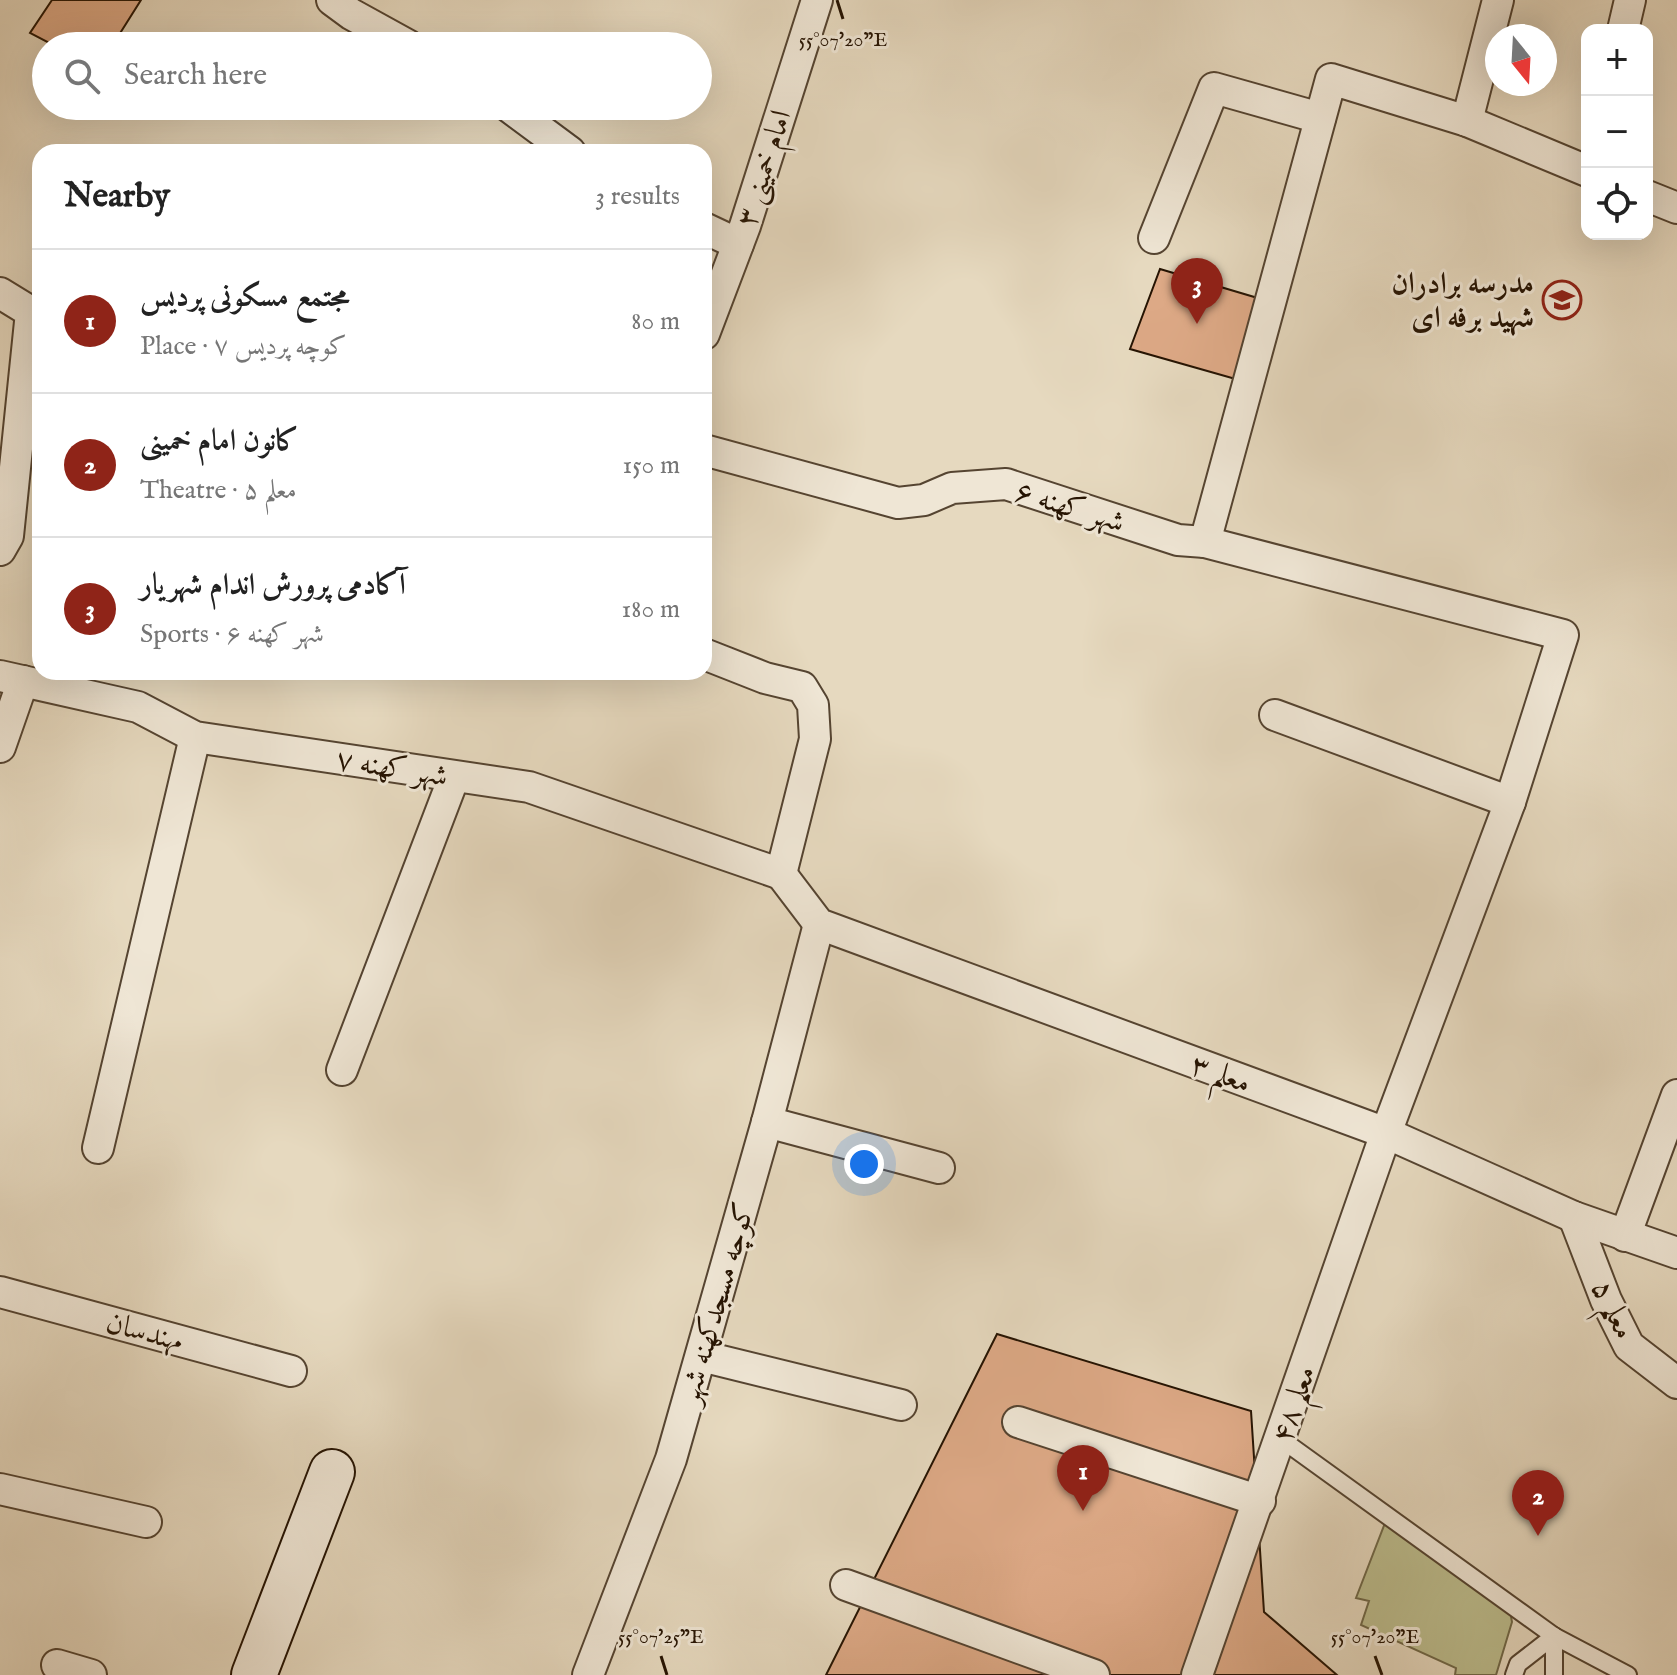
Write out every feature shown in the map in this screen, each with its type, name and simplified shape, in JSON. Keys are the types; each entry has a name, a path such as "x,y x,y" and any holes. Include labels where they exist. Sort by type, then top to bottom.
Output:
{"street":[{"path":"332,0 384,32"},
{"name":"امام خمینی ۳","path":"712,313 738,244 817,0"},
{"path":"1467,121 1498,0"},
{"path":"1624,24 1630,0"},
{"path":"1205,542 1331,79 1467,121 1581,168"},
{"path":"1154,238 1214,88 1320,118"},
{"path":"527,120 559,144"},
{"path":"1653,198 1677,208"},
{"path":"712,232 738,244"},
{"path":"0,293 31,312 8,536 0,550"},
{"name":"شهر کهنه ۶","path":"712,452 898,503 924,500 952,488 1006,484 1178,540 1205,542 1563,635 1510,802"},
{"path":"712,657 765,678 802,687 813,705 815,739 781,874 819,924"},
{"path":"0,747 11,678"},
{"name":"شهر کهنه ۷","path":"11,678 138,707 195,737 529,787 781,874"},
{"path":"1275,715 1510,802"},
{"path":"98,1148 195,737"},
{"path":"342,1070 454,777"},
{"name":"معلم ۴۸","path":"1197,1675 1386,1133 1510,802"},
{"name":"معلم ۳","path":"819,924 1386,1133 1574,1217 1677,1253"},
{"name":"کوچه مسجدکهنه شهر","path":"588,1675 671,1459 767,1122 819,924"},
{"path":"1625,1236 1677,1095"},
{"path":"767,1122 939,1168"},
{"name":"معلم ۵","path":"1574,1217 1606,1300 1629,1346 1677,1383"},
{"name":"مهندسان","path":"0,1292 291,1371"},
{"path":"701,1356 901,1405"},
{"path":"1018,1422 1260,1501"},
{"path":"254,1675 332,1472"},
{"path":"0,1489 146,1522"},
{"path":"846,1585 1094,1675"},
{"path":"57,1665 91,1675"}],"lane":[{"path":"1281,1439 1554,1636 1628,1675"},
{"path":"1514,1675 1518,1664 1554,1636"},
{"path":"1554,1636 1554,1675"}],"green space":[{"path":"1385,1523 1510,1611 1512,1622 1496,1675 1455,1675 1456,1668 1361,1625 1369,1601 1356,1598"}],"building":[{"path":"52,0 141,0 121,32 30,33"},
{"path":"1160,269 1261,299 1239,380 1130,349"},
{"path":"997,1334 1251,1411 1264,1612 1337,1675 826,1675"}],"place":[{"name":"مدرسه برادران شهید برفه ای","path":"1562,300"},
{"name":"آکادمی پرورش اندام شهریار","path":"1197,324"},
{"name":"مجتمع مسکونی پردیس","path":"1083,1511"},
{"name":"کانون امام خمینی","path":"1538,1536"}]}
